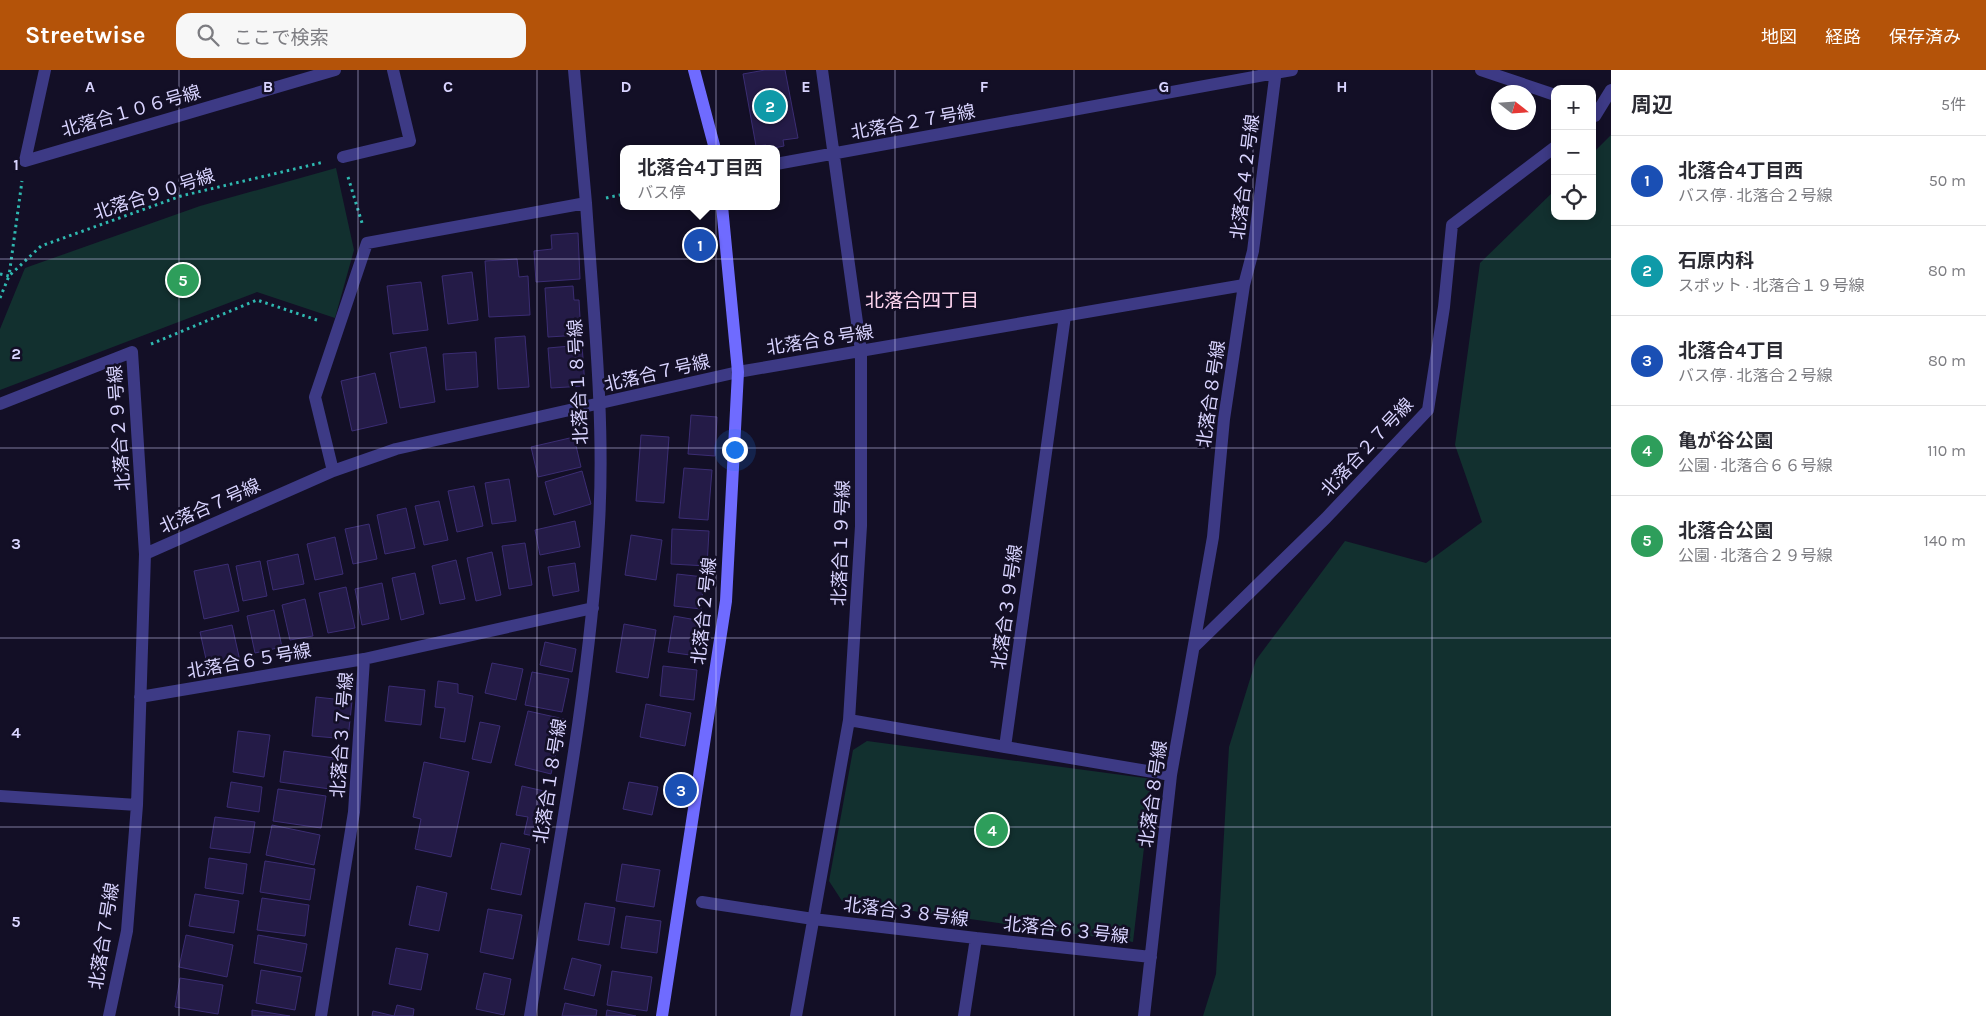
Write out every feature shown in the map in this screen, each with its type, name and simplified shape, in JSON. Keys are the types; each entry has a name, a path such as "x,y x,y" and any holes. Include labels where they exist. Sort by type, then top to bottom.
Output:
{"street":[{"name":"北落合１０６号線","path":"45,70 25,160 335,70"},
{"path":"343,157 410,141 393,70"},
{"name":"北落合１８号線","path":"530,1016 593,608 599,520 599,404 586,203 574,70"},
{"path":"694,70 714,145"},
{"name":"北落合１９号線","path":"796,1016 849,720 861,526 862,351 836,154 822,70"},
{"name":"北落合２７号線","path":"780,163 1292,70"},
{"path":"1481,70 1551,95"},
{"name":"北落合４２号線","path":"1244,284 1253,252 1276,72"},
{"path":"1596,112 1611,90"},
{"name":"北落合２７号線","path":"1195,646 1326,518 1428,410 1444,307 1452,225 1551,150"},
{"path":"333,472 315,397 340,328 367,243 586,203"},
{"name":"北落合２号線","path":"662,1016 726,601 738,372 722,210"},
{"name":"北落合８号線","path":"738,372 1244,284 1224,419 1213,537 1171,775 1144,1016"},
{"name":"北落合３９号線","path":"1005,746 1065,316"},
{"name":"北落合２９号線","path":"0,404 132,352 145,554"},
{"name":"北落合７号線","path":"109,1016 127,931 137,805 145,554 333,472 396,448 738,372"},
{"name":"北落合３７号線","path":"322,1016 354,812 364,659 593,608"},
{"name":"北落合６５号線","path":"140,697 364,659"},
{"path":"849,720 1171,775"},
{"path":"0,796 137,805"},
{"name":"北落合３８号線","path":"702,902 813,919 976,938 964,1016"},
{"name":"北落合６３号線","path":"976,938 1152,957"}],"path":[{"path":"343,157 367,243"},
{"name":"北落合９０号線","path":"0,298 9,276 41,246 172,199 343,157"},
{"path":"0,274 9,276 25,160"},
{"path":"132,352 257,300 340,328"}],"green space":[{"path":"1611,135 1611,1016 1203,1016 1216,974 1229,747 1256,660 1345,541 1426,563 1482,522 1455,445 1480,263 1551,194 1551,220 1596,220 1596,150"},
{"path":"336,168 354,250 335,318 257,292 0,390 0,329 25,268 200,206"},
{"path":"867,741 1152,779 1133,942 842,901 829,881 853,750"}],"building":[{"path":"765,70 785,70 798,138 783,140 784,146 780,147 780,145 756,145 743,74"},
{"path":"578,233 580,279 536,282 534,251 552,249 551,235"},
{"path":"517,259 519,277 528,276 530,315 489,317 485,261"},
{"path":"472,272 478,320 448,324 442,276"},
{"path":"421,282 428,330 393,334 387,286"},
{"path":"573,286 574,300 579,300 581,335 548,337 545,288"},
{"path":"525,336 529,387 498,389 495,338"},
{"path":"582,345 585,386 551,388 548,348"},
{"path":"426,347 435,402 400,408 390,353"},
{"path":"476,352 478,387 446,390 443,354"},
{"path":"375,373 387,423 352,431 341,381"},
{"path":"691,415 717,417 715,456 688,454"},
{"path":"641,435 669,437 664,503 636,501"},
{"path":"574,437 581,467 538,477 531,447"},
{"path":"684,468 712,470 708,520 679,518"},
{"path":"582,471 591,504 554,515 545,482"},
{"path":"509,479 516,521 492,524 485,483"},
{"path":"474,486 483,526 457,532 448,491"},
{"path":"439,501 448,540 424,545 415,506"},
{"path":"406,508 415,548 385,554 377,515"},
{"path":"575,521 580,547 540,555 535,530"},
{"path":"369,524 377,559 353,564 345,529"},
{"path":"672,529 709,531 707,566 671,564"},
{"path":"631,535 662,540 656,580 625,575"},
{"path":"335,537 343,574 315,580 307,544"},
{"path":"525,543 532,585 509,589 502,546"},
{"path":"492,552 501,595 476,601 467,558"},
{"path":"298,554 304,584 273,590 267,561"},
{"path":"456,560 465,599 440,604 432,566"},
{"path":"260,561 267,596 243,601 236,566"},
{"path":"575,563 579,591 553,596 548,567"},
{"path":"228,564 239,611 204,619 194,571"},
{"path":"415,573 424,614 401,620 392,578"},
{"path":"677,574 704,577 701,609 674,606"},
{"path":"382,583 389,619 362,625 355,589"},
{"path":"346,587 355,628 328,633 319,593"},
{"path":"305,599 313,636 290,640 282,605"},
{"path":"274,610 282,647 255,653 247,616"},
{"path":"674,616 702,621 697,656 668,652"},
{"path":"624,624 656,630 648,678 616,672"},
{"path":"232,625 240,661 208,668 200,632"},
{"path":"545,642 576,649 572,672 540,665"},
{"path":"492,663 523,669 516,700 485,693"},
{"path":"663,666 697,670 694,700 660,696"},
{"path":"532,672 569,679 562,712 525,705"},
{"path":"438,681 458,684 458,693 473,696 465,742 440,738 445,708 435,707"},
{"path":"389,686 425,690 421,725 385,721"},
{"path":"316,697 352,701 348,739 312,736"},
{"path":"646,704 691,713 685,746 640,737"},
{"path":"528,711 564,719 551,774 515,765"},
{"path":"480,722 500,726 491,763 472,759"},
{"path":"238,731 270,735 264,777 233,772"},
{"path":"284,751 335,758 330,789 280,782"},
{"path":"424,762 469,772 451,857 415,849 421,819 413,817"},
{"path":"231,782 262,787 259,812 227,807"},
{"path":"629,782 658,787 652,815 623,809"},
{"path":"522,786 544,791 541,803 549,804 543,838 524,834 528,817 516,815"},
{"path":"278,789 326,796 321,828 273,821"},
{"path":"215,817 255,822 250,853 210,848"},
{"path":"272,825 320,835 314,865 266,855"},
{"path":"501,843 530,849 521,895 491,889"},
{"path":"209,858 247,864 243,894 205,888"},
{"path":"265,861 315,869 310,900 260,892"},
{"path":"622,864 660,870 654,907 616,901"},
{"path":"417,886 447,893 439,931 409,925"},
{"path":"195,894 239,901 234,933 189,926"},
{"path":"262,898 309,905 305,936 257,930"},
{"path":"585,903 615,908 609,945 578,940"},
{"path":"488,909 522,915 513,959 480,952"},
{"path":"626,916 661,921 657,953 621,948"},
{"path":"186,935 233,945 227,977 179,967"},
{"path":"258,935 307,944 302,972 254,963"},
{"path":"396,948 428,954 421,990 389,984"},
{"path":"572,958 601,965 594,996 564,989"},
{"path":"261,970 301,977 295,1010 256,1003"},
{"path":"612,971 652,977 647,1011 607,1005"},
{"path":"484,973 511,979 504,1015 476,1009"},
{"path":"180,978 223,985 218,1014 175,1007"},
{"path":"565,1003 597,1010 596,1016 562,1016"},
{"path":"397,1005 414,1009 413,1016 394,1016"},
{"path":"252,1010 290,1016 252,1016"},
{"path":"607,1010 636,1016 606,1016"},
{"path":"373,1011 394,1016 372,1016"}],"place":[{"name":"石原内科","path":"770,106"},
{"name":"北落合4丁目西","path":"700,245"},
{"name":"北落合公園","path":"183,280"},
{"name":"北落合4丁目","path":"681,790"},
{"name":"亀が谷公園","path":"992,830"}],"district":[{"name":"北落合四丁目","path":"922,301"}]}
